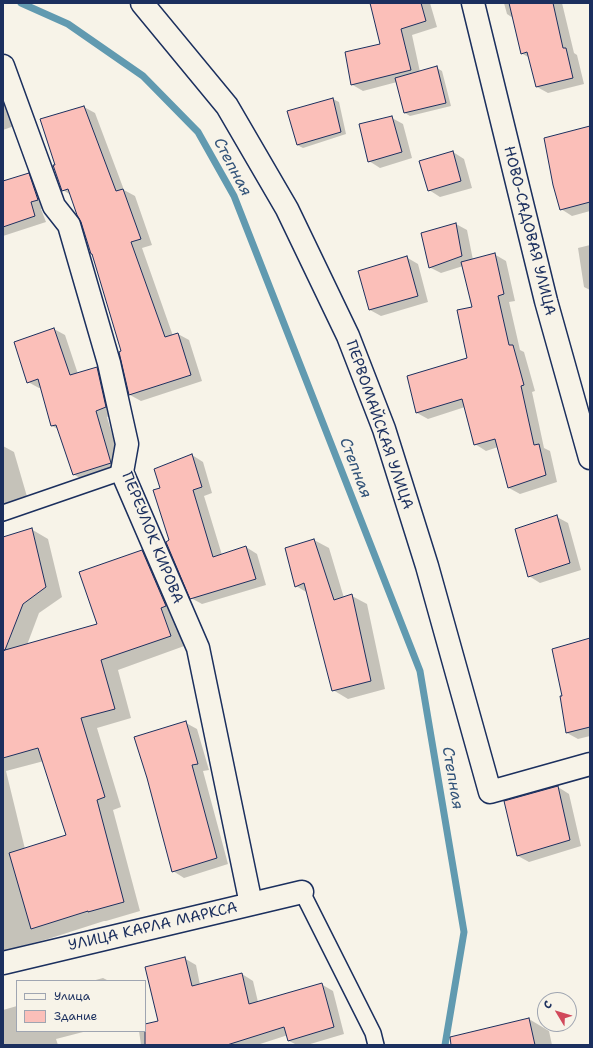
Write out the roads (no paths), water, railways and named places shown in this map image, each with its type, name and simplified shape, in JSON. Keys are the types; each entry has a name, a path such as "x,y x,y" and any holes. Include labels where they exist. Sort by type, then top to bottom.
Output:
{"street":[{"name":"ПЕРВОМАЙСКАЯ УЛИЦА","path":"142,3 227,106 287,208 348,336 384,428 424,559 490,792 590,764"},
{"name":"НОВО-САДОВАЯ УЛИЦА","path":"473,3 546,301 590,458"},
{"name":"ПЕРЕУЛОК КИРОВА","path":"3,66 54,206 69,225 109,363 127,444 122,472 198,648 251,904"},
{"name":"УЛИЦА КАРЛА МАРКСА","path":"3,963 302,892"}],"lane":[{"path":"3,513 122,472"},
{"path":"302,892 373,1033 376,1045"}],"waterway":[{"name":"Степная","path":"21,3 68,24 143,76 198,132 234,196 420,671 464,932 445,1045"}]}
